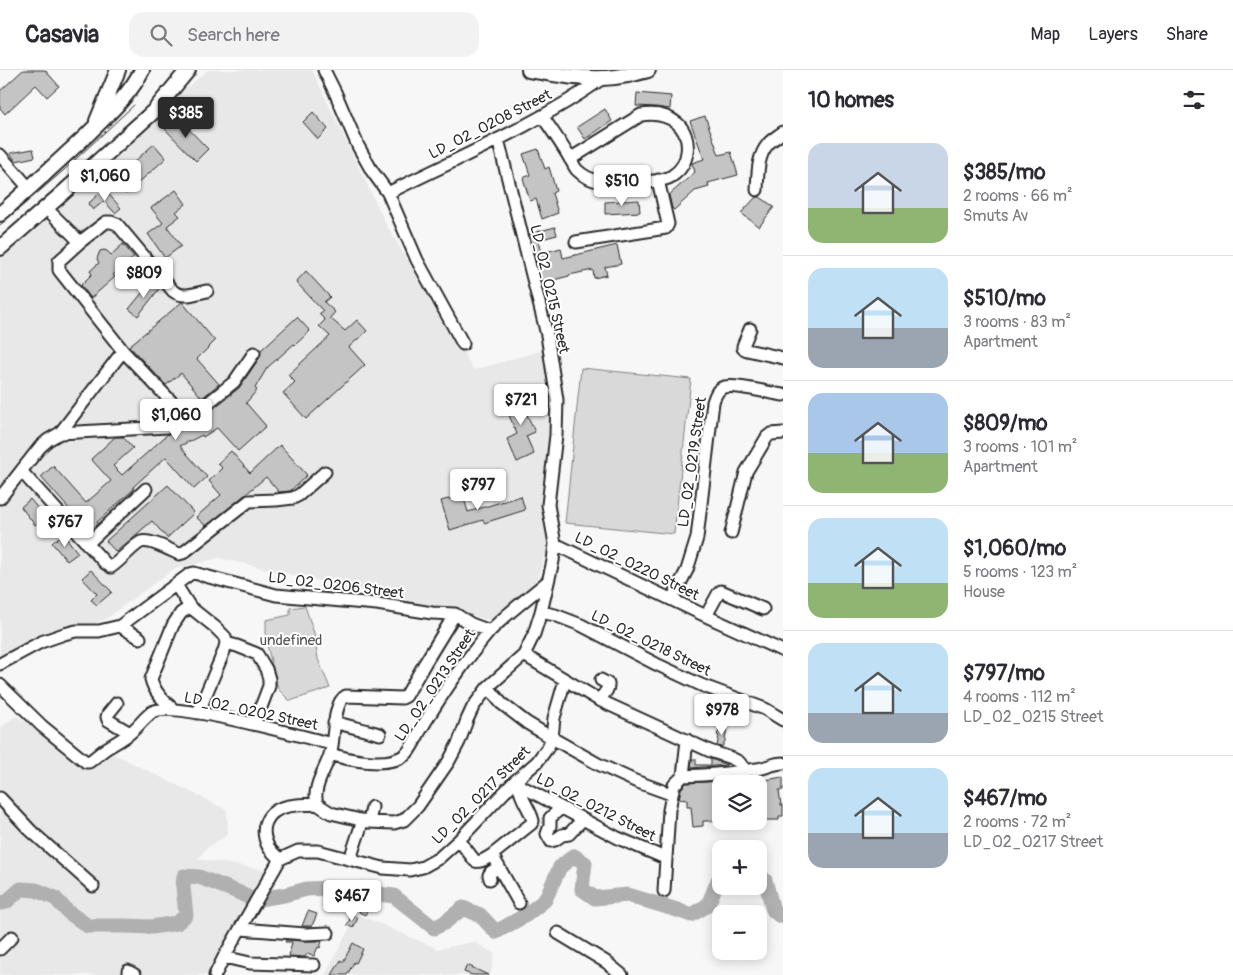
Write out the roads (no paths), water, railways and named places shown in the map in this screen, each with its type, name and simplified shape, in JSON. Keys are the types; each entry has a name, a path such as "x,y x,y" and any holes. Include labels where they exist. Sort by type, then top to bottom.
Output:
{"main road":[{"path":"95,126 118,70"},
{"path":"0,214 113,110 142,70"},
{"path":"0,248 154,111 188,70"},
{"path":"529,70 565,76 603,78 648,70"}],"street":[{"path":"324,70 358,146 372,171 388,193 417,260 463,344"},
{"name":"LD_02_0208 Street","path":"388,193 542,116 579,95 603,78"},
{"path":"542,116 576,170 599,182 658,180 671,177 684,164 688,144 683,129 676,123 662,115 649,114 641,115 570,158"},
{"path":"758,190 759,164 763,152 768,143 783,132"},
{"name":"LD_02_0215 Street","path":"317,804 331,812 366,821 394,823 404,820 412,812 449,761 473,707 488,687 524,655 534,634 540,612 553,562 555,544 548,505 556,435 557,400 547,335 498,139"},
{"path":"0,155 28,188"},
{"path":"576,242 666,228 668,224 658,180"},
{"path":"46,208 80,242"},
{"path":"187,418 124,351 59,270 59,261 106,222 111,222 116,224 178,294 183,296 208,291"},
{"path":"750,329 743,348 783,358"},
{"path":"0,498 40,447 60,433 124,351"},
{"path":"60,433 167,427 193,414 234,382 254,353"},
{"name":"LD_02_0219 Street","path":"672,600 687,570 697,538 713,402 716,393 723,387 735,387 783,395"},
{"path":"731,533 746,472 767,437 771,434 783,433"},
{"path":"21,471 105,564 111,567 140,542 147,541 179,554 183,553 249,501 293,498 325,472"},
{"path":"87,544 146,489"},
{"name":"LD_02_0220 Street","path":"555,544 778,649"},
{"name":"LD_02_0206 Street","path":"0,664 41,642 64,634 76,631 99,631 120,626 190,574 194,573 276,596 342,600 432,613 455,614"},
{"name":"LD_02_0213 Street","path":"331,749 358,760 375,762 388,761 404,756 459,670 490,631 547,582"},
{"path":"176,585 190,607 225,637 224,651 198,713"},
{"name":"LD_02_0220 Street","path":"706,616 721,591 763,608"},
{"path":"174,710 162,699 152,685 151,679 173,625 181,613 190,607"},
{"name":"LD_02_0218 Street","path":"540,612 581,624 656,664 701,685 764,709 783,720"},
{"path":"215,975 280,859 270,850 264,833 266,822 270,815 286,806 317,804 315,798 331,749 334,723 341,700 349,696 402,698 406,696 455,614 471,624 490,631"},
{"path":"120,626 140,638"},
{"path":"226,643 257,654 266,669 269,686 253,724"},
{"path":"524,655 599,700 710,752 732,758 739,762 746,770"},
{"path":"552,738 554,718 565,680"},
{"path":"599,700 608,690 608,684 601,680"},
{"name":"LD_02_0202 Street","path":"0,685 42,726 86,762 89,762 130,733 153,712 160,710 198,713 253,724 331,749"},
{"path":"488,687 501,703 527,723 552,738 598,764 635,781 671,794"},
{"path":"117,704 107,717 130,733"},
{"path":"334,723 380,734"},
{"name":"LD_02_0217 Street","path":"280,859 298,851 318,851 383,868 410,870 423,867 439,858 517,784 537,762 552,738"},
{"path":"664,891 671,794 674,785 683,776 687,740"},
{"path":"683,776 723,774 760,769 783,763"},
{"path":"459,840 472,860 477,862 492,855 531,824 533,821 532,817 521,797 517,784"},
{"name":"LD_02_0212 Street","path":"517,784 618,838 665,858"},
{"path":"0,798 30,830 93,886"},
{"path":"350,859 372,807"},
{"path":"561,808 550,818 548,834 551,841 562,835 569,834 583,818"},
{"path":"492,855 519,903"},
{"path":"490,879 490,873 499,867"},
{"path":"240,929 305,934 328,933"},
{"path":"558,933 606,962 622,975"},
{"path":"0,949 12,937"},
{"path":"224,957 250,963 314,965"}],"waterway":[{"path":"0,903 6,902 21,889 36,890 55,898 68,912 88,926 152,927 177,923 186,915 183,887 184,876 199,877 253,900 307,889 330,888 394,896 434,928 444,923 463,908 480,915 496,932 526,915 545,900 560,867 574,856 585,863 582,889 595,898 628,895 691,915 708,905 712,895"},
{"path":"767,888 773,910 780,916 783,916"}],"tram line":[{"path":"0,225 63,171 134,105"},
{"path":"0,237 142,112"}],"park label":[{"name":"undefined","path":"291,640"}]}
